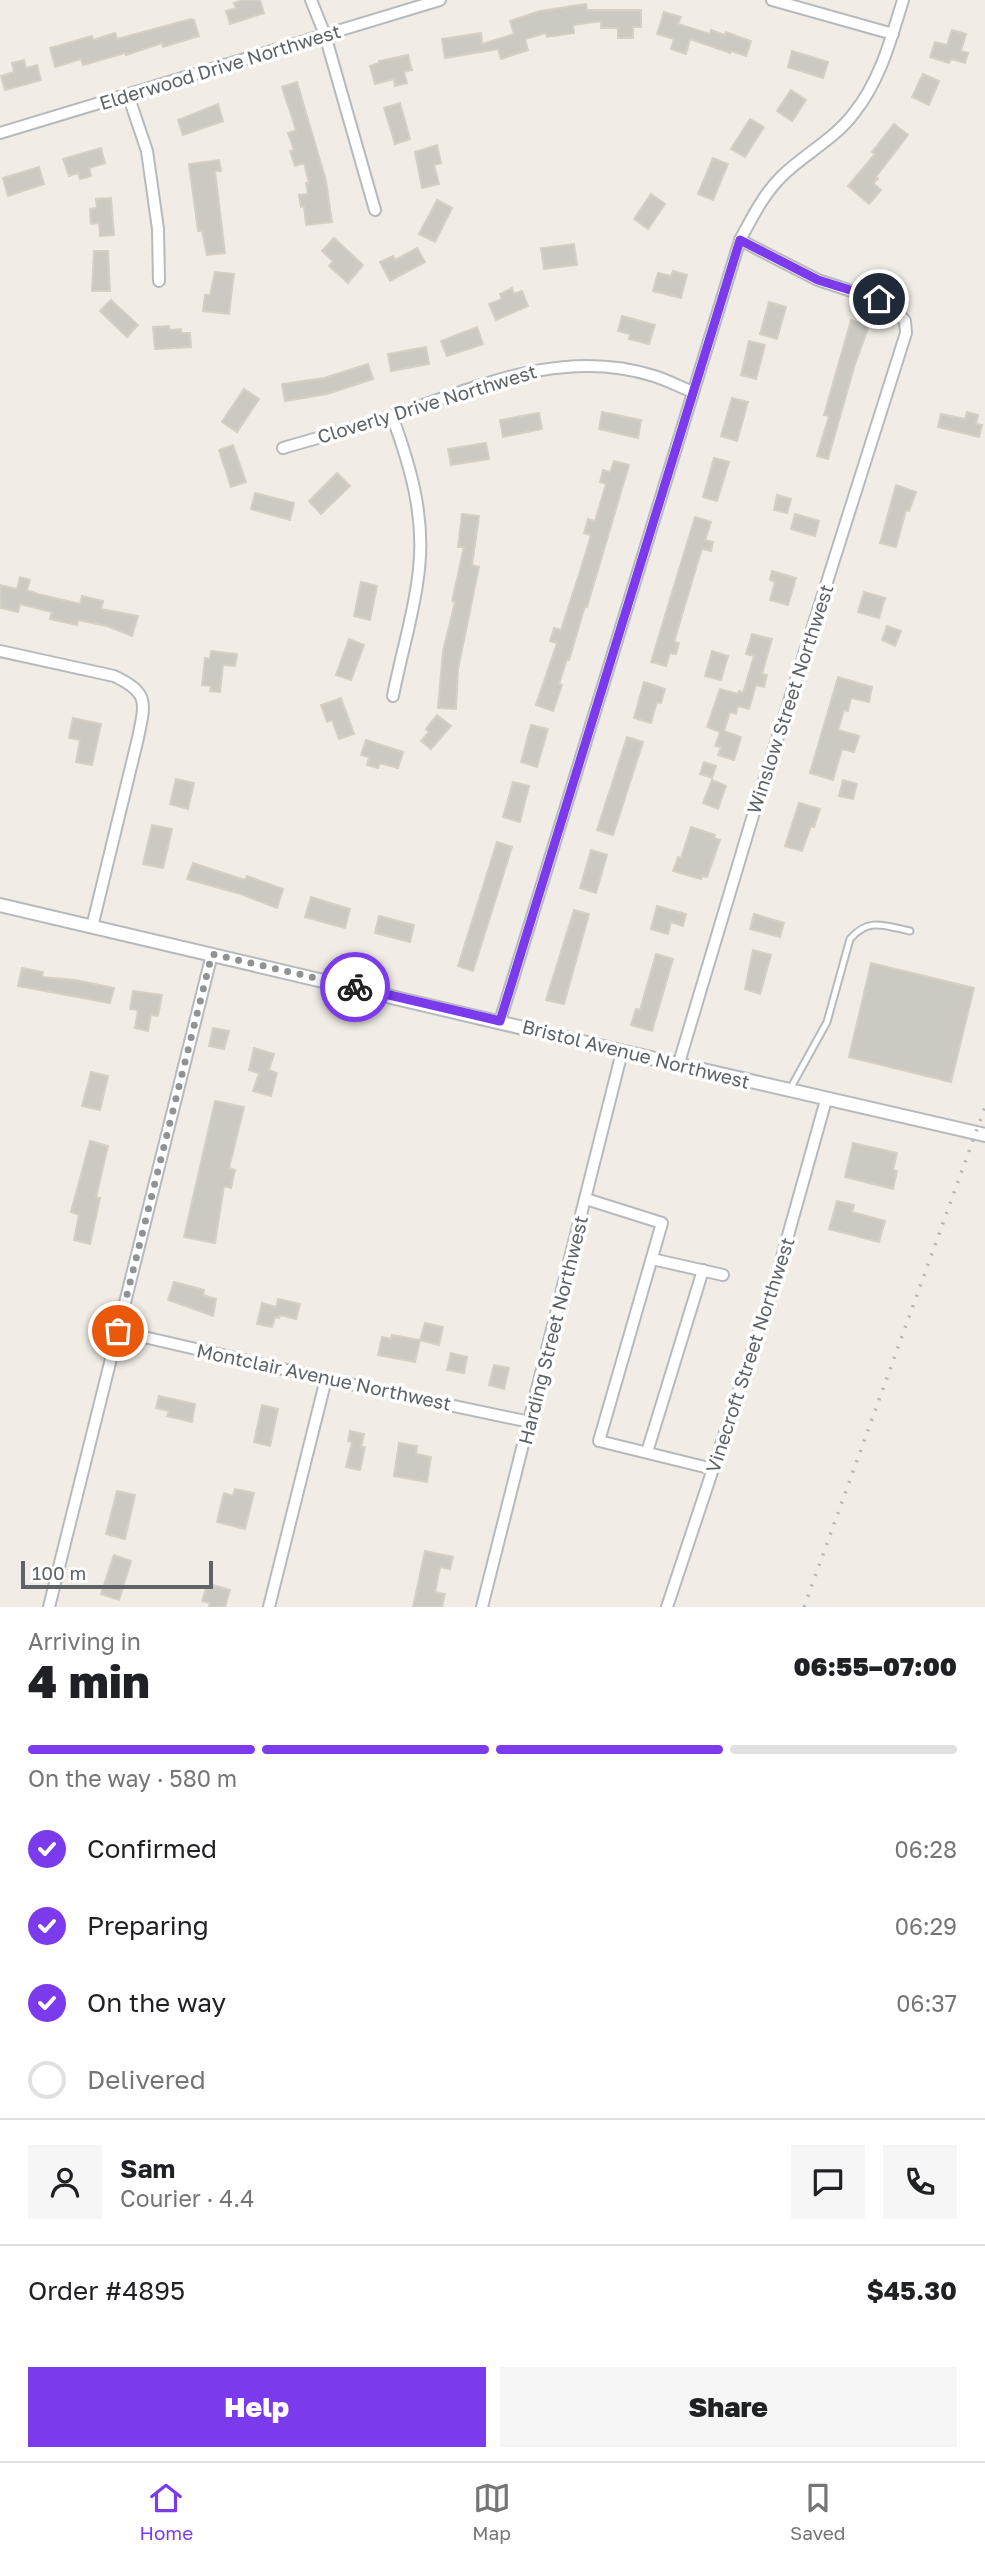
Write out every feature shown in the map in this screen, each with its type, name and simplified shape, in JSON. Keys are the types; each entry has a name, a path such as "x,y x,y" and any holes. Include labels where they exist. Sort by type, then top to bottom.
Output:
{"street":[{"path":"311,0 325,35 375,210"},
{"name":"Elderwood Drive Northwest","path":"0,132 440,0"},
{"path":"772,0 892,34"},
{"path":"500,1021 740,240 763,198 781,177 853,115 877,74 903,0"},
{"path":"128,95 147,151 158,229 159,281"},
{"name":"Winslow Street Northwest","path":"678,1066 754,812 906,333 905,321 891,304 818,280 740,240"},
{"name":"Cloverly Drive Northwest","path":"282,448 392,416 498,379 547,367 584,365 617,368 654,375 693,392"},
{"path":"392,416 413,479 419,524 419,568 393,696"},
{"path":"0,651 114,676 140,692 144,708 138,738 92,927"},
{"name":"Bristol Avenue Northwest","path":"0,905 500,1021 678,1066 985,1135"},
{"path":"49,1607 212,954"},
{"name":"Harding Street Northwest","path":"482,1607 622,1052"},
{"name":"Vinecroft Street Northwest","path":"667,1607 773,1289 826,1100"},
{"path":"586,1199 662,1223 599,1441 713,1469"},
{"path":"652,1259 723,1275"},
{"path":"647,1452 703,1270"},
{"name":"Montclair Avenue Northwest","path":"118,1331 326,1380 530,1422"},
{"path":"269,1607 326,1380"}],"lane":[{"path":"788,1091 827,1022 850,939 860,928 876,924 910,931"}],"building":[{"path":"260,0 264,13 230,24 226,11 236,8 234,3"},
{"path":"586,4 587,10 641,10 641,27 633,27 633,38 618,38 618,28 601,28 601,21 573,25 574,33 547,37 546,33 525,39 528,50 501,59 498,49 445,58 442,39 481,33 482,44 514,34 510,21 540,11"},
{"path":"664,12 681,17 678,24 710,34 711,30 725,35 726,32 751,41 746,56 690,39 686,54 671,49 674,39 657,34"},
{"path":"194,20 199,36 163,47 162,43 83,65 81,59 55,67 50,48 92,36 93,40 115,33 117,39"},
{"path":"952,30 966,34 961,51 968,53 965,63 951,59 949,63 930,57 935,42 947,45"},
{"path":"792,51 828,62 823,78 788,67"},
{"path":"408,55 412,70 404,72 407,83 395,86 394,79 375,84 370,66 379,61"},
{"path":"24,60 26,68 37,65 41,80 5,90 1,76 14,72 12,63"},
{"path":"923,74 939,81 929,105 912,97"},
{"path":"297,82 326,181 332,222 306,225 304,206 301,207 299,195 308,194 306,183 309,183 304,163 295,166 290,151 294,150 288,133 296,130 282,87"},
{"path":"791,90 806,100 792,121 777,111"},
{"path":"400,103 410,139 395,144 384,108"},
{"path":"218,104 223,121 183,135 178,120"},
{"path":"750,119 764,127 745,157 731,149"},
{"path":"894,124 908,135 876,177 878,179 873,183 881,190 869,204 848,186 875,154 872,152"},
{"path":"437,145 441,163 434,165 439,184 422,188 415,152"},
{"path":"101,148 105,163 89,168 91,176 80,179 78,173 69,176 63,159"},
{"path":"713,158 728,164 713,200 698,194"},
{"path":"219,160 221,171 215,171 225,253 207,255 202,231 198,231 189,164"},
{"path":"39,167 44,184 8,196 3,178"},
{"path":"651,194 665,204 648,229 634,219"},
{"path":"111,198 114,235 100,236 99,223 91,224 90,209 97,208 96,199"},
{"path":"437,200 452,208 435,242 419,234"},
{"path":"334,238 363,265 348,283 329,266 333,261 322,251"},
{"path":"574,244 577,265 544,269 541,248"},
{"path":"417,248 425,262 390,281 380,262 393,256 395,260"},
{"path":"94,251 108,251 110,291 92,291"},
{"path":"673,271 687,275 681,298 653,291 658,273 671,276"},
{"path":"215,272 234,274 229,314 203,311 205,295 210,295"},
{"path":"512,288 514,294 522,291 528,306 496,320 489,304 502,299 500,294"},
{"path":"111,300 138,325 127,337 100,311"},
{"path":"769,302 786,307 777,339 760,334"},
{"path":"622,316 655,325 649,344 629,339 630,334 618,331"},
{"path":"851,320 869,326 855,364 828,459 817,456 829,416 824,415"},
{"path":"169,326 169,330 181,329 181,333 190,333 191,347 155,349 153,327"},
{"path":"477,327 483,344 447,356 441,341"},
{"path":"749,341 765,345 756,379 741,375"},
{"path":"426,347 429,364 391,371 388,354"},
{"path":"368,364 373,379 327,394 285,401 282,384 324,378"},
{"path":"244,389 259,399 237,432 222,422"},
{"path":"732,398 748,402 737,441 721,436"},
{"path":"602,412 641,420 638,438 599,429"},
{"path":"967,412 978,415 976,424 982,425 979,437 938,427 941,414 965,419"},
{"path":"539,413 542,429 503,437 500,420"},
{"path":"486,443 489,459 451,465 448,449"},
{"path":"233,445 246,482 231,487 219,450"},
{"path":"714,458 729,462 717,501 703,497"},
{"path":"614,461 629,465 587,607 585,606 559,684 562,685 553,711 536,705 557,643 550,641 554,628 561,630 582,565 591,535 584,533 588,519 595,521 606,484 600,482 603,470 610,472"},
{"path":"337,473 350,486 321,514 309,501"},
{"path":"896,485 916,492 909,511 906,510 896,547 880,543"},
{"path":"255,493 294,503 290,520 251,509"},
{"path":"777,495 791,499 787,513 774,510"},
{"path":"462,514 479,516 472,565 479,567 458,669 456,709 438,708 443,651 464,547 458,547"},
{"path":"795,514 819,521 815,536 791,529"},
{"path":"695,517 711,522 705,540 713,542 711,551 702,549 674,642 679,643 676,654 670,653 666,666 651,662"},
{"path":"772,571 796,578 788,605 770,600 775,582 770,580"},
{"path":"20,577 30,580 27,590 38,594 80,604 82,596 103,601 101,609 138,616 132,636 107,626 78,620 77,625 50,619 52,612 20,604 18,612 1,608 0,585 17,589"},
{"path":"361,582 377,586 370,620 354,616"},
{"path":"864,592 885,598 879,618 858,612"},
{"path":"887,626 901,631 895,646 882,640"},
{"path":"752,634 772,639 762,674 767,675 764,687 756,685 749,709 738,706 736,714 730,712 724,731 741,737 734,760 718,755 721,747 715,746 720,732 707,727 720,689 743,693 754,656 746,654"},
{"path":"349,639 364,645 351,680 336,675"},
{"path":"211,651 237,654 235,666 223,665 220,692 210,691 211,686 202,685 205,658 210,659"},
{"path":"712,651 728,656 721,680 705,676"},
{"path":"838,677 872,687 869,702 851,698 848,711 844,710 838,730 859,736 854,752 842,749 833,780 810,773"},
{"path":"644,682 665,689 661,703 657,702 651,723 634,718"},
{"path":"341,698 354,734 339,739 332,720 327,722 321,705"},
{"path":"437,715 451,726 431,749 421,741"},
{"path":"73,718 101,724 92,765 76,762 80,740 69,738"},
{"path":"531,725 548,729 537,767 521,762"},
{"path":"627,737 643,742 613,835 597,830"},
{"path":"366,740 403,752 398,768 380,763 378,768 367,765 369,757 361,755"},
{"path":"704,762 716,766 712,778 700,774"},
{"path":"176,779 194,783 188,809 170,804"},
{"path":"712,780 726,786 718,809 703,803"},
{"path":"843,780 857,784 853,799 839,796"},
{"path":"513,782 529,786 520,822 503,817"},
{"path":"799,803 820,809 802,851 785,846"},
{"path":"152,825 172,829 163,868 143,864"},
{"path":"691,827 715,835 714,838 720,840 707,877 702,876 701,879 673,871 678,857 681,858"},
{"path":"497,842 512,847 473,971 458,966"},
{"path":"591,850 607,855 596,893 580,888"},
{"path":"193,863 245,880 247,876 283,889 277,908 241,894 187,879"},
{"path":"311,897 350,909 345,928 305,917"},
{"path":"657,906 686,914 683,926 671,922 668,934 651,929"},
{"path":"574,910 589,914 564,1004 546,1000"},
{"path":"754,914 784,923 780,937 750,929"},
{"path":"379,916 414,925 410,942 375,933"},
{"path":"753,950 771,955 760,994 745,989"},
{"path":"656,954 673,959 652,1031 631,1025 636,1009 640,1010"},
{"path":"871,963 974,988 951,1082 849,1057"},
{"path":"22,968 43,972 42,977 114,988 110,1003 18,986"},
{"path":"133,991 162,995 158,1016 151,1015 148,1031 135,1028 138,1010 130,1009"},
{"path":"213,1028 229,1031 224,1049 209,1046"},
{"path":"254,1048 274,1054 269,1070 277,1073 271,1096 253,1091 259,1073 249,1070"},
{"path":"91,1072 108,1076 100,1110 82,1106"},
{"path":"215,1101 244,1107 229,1168 235,1170 231,1188 224,1186 215,1243 184,1237"},
{"path":"90,1141 108,1146 96,1197 100,1198 90,1244 74,1240 79,1215 71,1212"},
{"path":"853,1143 897,1153 893,1189 845,1177"},
{"path":"837,1201 854,1205 852,1212 885,1221 879,1242 829,1229"},
{"path":"174,1282 204,1290 203,1295 216,1299 213,1316 168,1300"},
{"path":"278,1299 300,1304 296,1319 280,1315 279,1318 275,1317 272,1327 257,1324 262,1303 276,1307"},
{"path":"425,1323 443,1327 439,1345 420,1340"},
{"path":"392,1335 420,1340 415,1362 378,1355 382,1337 391,1339"},
{"path":"451,1353 467,1357 464,1373 447,1370"},
{"path":"494,1365 509,1368 504,1389 489,1385"},
{"path":"159,1396 195,1404 192,1422 167,1416 169,1411 156,1408"},
{"path":"262,1405 278,1409 270,1446 254,1442"},
{"path":"350,1431 364,1434 361,1447 365,1447 360,1470 346,1467 352,1442 348,1441"},
{"path":"399,1443 417,1446 416,1454 431,1457 427,1482 394,1476"},
{"path":"235,1489 254,1493 245,1529 217,1522 224,1493 233,1496"},
{"path":"117,1491 135,1495 125,1539 106,1534"},
{"path":"425,1551 453,1557 450,1569 440,1567 435,1592 445,1594 442,1607 413,1607"},
{"path":"114,1555 131,1561 119,1600 101,1594"},
{"path":"213,1585 230,1590 225,1607 209,1607 210,1603 202,1601 206,1588 211,1589"}],"railway":[{"path":"804,1607 985,1107"}],"way so far":[{"path":"118,1331 212,954 355,987"}],"route":[{"path":"355,987 500,1021 740,240 818,280 879,299"}]}
